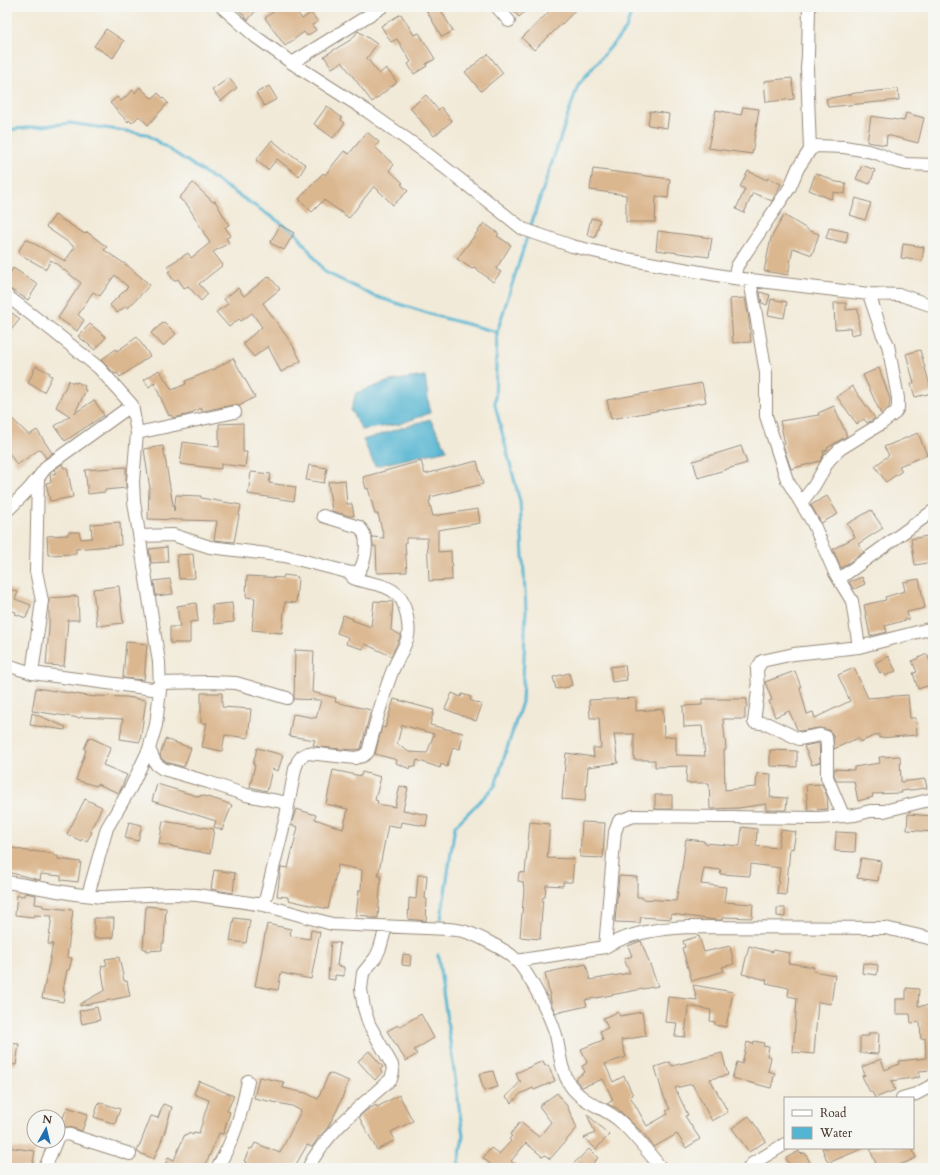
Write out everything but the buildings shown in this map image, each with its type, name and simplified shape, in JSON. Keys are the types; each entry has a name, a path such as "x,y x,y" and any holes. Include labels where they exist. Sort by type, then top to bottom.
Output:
{"street":[{"path":"222,7 256,37 292,63 425,152 523,229 572,246 627,259 734,278 869,294 901,295 933,306"},
{"path":"292,63 382,7"},
{"path":"496,7 509,21"},
{"path":"809,7 807,68 810,150"},
{"path":"734,278 737,266 790,186 798,168 810,150 816,146 868,151 906,164 933,165"},
{"path":"750,280 766,374 766,416 787,480 813,523 839,579 852,601 859,647"},
{"path":"801,503 814,486 829,460 840,449 882,423 895,413 898,408 898,398 888,345 882,333 869,294"},
{"path":"7,296 99,368 132,405 137,433 133,482 137,526 140,536 159,662 160,686 156,725 149,749 131,787 107,828 88,895"},
{"path":"7,511 28,490 47,466 132,405"},
{"path":"137,433 235,412"},
{"path":"32,673 42,600 36,571 38,478"},
{"path":"839,579 933,511"},
{"path":"140,536 173,535 210,547 285,556 351,573 359,571 363,564 366,537 363,530 351,524 323,516"},
{"path":"264,905 284,827 295,769 298,761 302,756 308,753 355,758 363,756 368,752 381,700 408,636 407,617 400,596 389,588 352,578 351,573"},
{"path":"843,815 826,776 826,737 820,735 799,739 768,724 754,722 758,691 757,669 762,661 794,654 859,647 933,628"},
{"path":"7,665 32,673 160,686 209,682 236,683 287,698"},
{"path":"149,749 156,764 164,769 246,794 288,803"},
{"path":"605,947 615,832 619,822 634,816 819,818 855,815 870,811 884,811 933,799"},
{"path":"7,882 102,897 171,894 197,895 264,905 332,924 448,929 467,932 512,956 530,980 552,1022 560,1060 570,1085 581,1097 621,1121 661,1168"},
{"path":"308,1168 315,1155 329,1136 392,1079 392,1065 370,1024 364,1008 361,989 363,973 376,957 386,926"},
{"path":"516,961 605,947 613,942 627,937 670,928 689,927 885,928 933,940"},
{"path":"217,1168 233,1139 242,1113 248,1081"},
{"path":"906,1097 916,1094 933,1085"},
{"path":"66,1134 130,1154"},
{"path":"749,1168 752,1164 784,1145"},
{"path":"45,1168 53,1149"}],"water":[{"path":"425,376 430,413 400,424 362,430 351,410 356,393 390,381"},
{"path":"430,419 447,450 375,466 363,440"}],"waterway":[{"path":"530,228 578,85 626,29 633,7"},
{"path":"7,130 70,123 146,134 296,233 325,272 374,296 440,317 497,332"},
{"path":"441,919 455,826 495,786 522,702 526,610 520,502 495,405 497,332 528,234"},
{"path":"438,955 463,1136 458,1168"}]}
